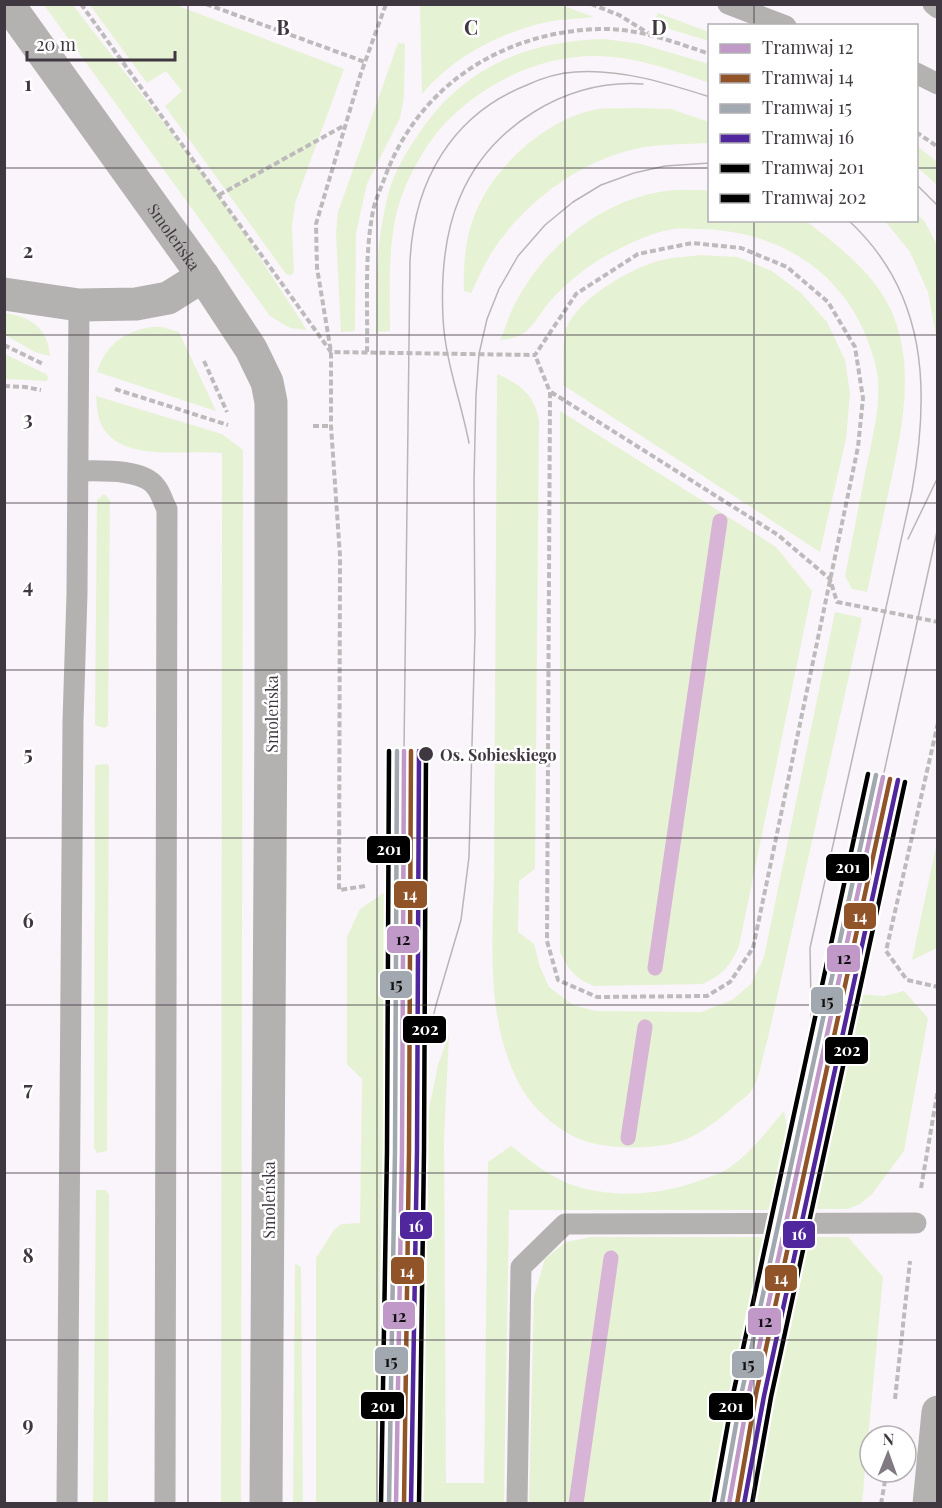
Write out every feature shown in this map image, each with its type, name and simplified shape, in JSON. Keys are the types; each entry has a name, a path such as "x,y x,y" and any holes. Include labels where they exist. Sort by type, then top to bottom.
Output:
{"street":[{"name":"Smoleńska","path":"8,4 203,276 251,348 267,382 271,402 266,1503"},
{"path":"4,294 79,305 136,304 168,298 203,276"},
{"path":"929,1503 938,1412"}],"lane":[{"path":"728,4 781,24"},
{"path":"933,4 938,8"},
{"path":"918,74 938,84"},
{"path":"67,1503 72,744 77,594 79,305"},
{"path":"78,471 110,471 139,475 156,485 167,509 165,1503"},
{"path":"517,1503 521,1266 565,1224 916,1223"}],"path":[{"path":"81,4 331,352"},
{"path":"206,4 365,62"},
{"path":"365,886 339,890 340,556 331,426 331,352 317,268 316,224 365,62 386,4"},
{"path":"591,4 619,15 649,34"},
{"path":"368,352 368,246 373,209 392,157 419,114 460,74 502,49 552,33 601,29 649,34 708,53"},
{"path":"219,195 346,124"},
{"path":"918,133 938,147"},
{"path":"692,243 741,248 787,267 828,302 855,347 863,398 858,447 753,948 730,982 707,996 597,997 558,980 547,941 550,392 535,355 576,294 638,254 692,243"},
{"path":"4,345 52,367"},
{"path":"107,387 215,423 233,426 200,352"},
{"path":"331,352 535,355"},
{"path":"4,386 51,392"},
{"path":"550,392 778,535 830,579 837,602 938,622"},
{"path":"938,723 886,951 907,980 938,987"},
{"path":"881,1503 884,1484"}],"green space":[{"path":"44,5 73,5 219,195 307,330 290,328 270,316"},
{"path":"90,5 176,5 344,69 295,203 292,227 294,272 291,275 286,274 165,106 182,91 166,71 147,83"},
{"path":"420,5 561,5 594,17 546,22 490,42 460,59 422,94"},
{"path":"658,13 708,32 708,41 653,24"},
{"path":"605,39 641,44 708,64 708,83 637,61 589,56 541,64 519,72 476,96 441,128 429,143 402,195 397,210 392,244 390,331 376,332 379,246 384,212 393,180 416,138 453,93 474,76 522,53 548,45"},
{"path":"398,43 405,44 404,97 400,118 367,184 356,233 355,331 341,332 336,233 338,212"},
{"path":"609,108 671,109 708,122 708,143 645,147 622,153 578,171 558,184 522,215 492,252 471,293 464,291 465,256 472,223 481,201 501,171 543,132 576,115"},
{"path":"918,147 937,162 937,185 918,168"},
{"path":"679,190 708,191 708,222 807,222 833,242 866,273 891,310 899,332 903,355 904,402 898,449 867,592 852,589 845,576 875,425 878,380 874,358 854,312 839,290 821,272 800,257 754,237 728,231 674,229 658,233 626,245 595,262 560,291 526,331 520,335 500,340 528,282 559,245 578,229 619,204 642,196"},
{"path":"918,215 925,222 937,245 937,341 928,292 910,252 886,222 918,222"},
{"path":"699,255 738,257 772,271 801,293 827,322 845,360 850,393 846,439 820,552 563,385 566,329 581,307 607,286 636,270 662,260"},
{"path":"5,313 23,317 36,325 46,338 50,356 35,352 5,335"},
{"path":"151,327 162,327 179,332 216,411 97,372 105,354 117,341 132,332"},
{"path":"5,354 46,374 47,381 5,379"},
{"path":"497,374 525,391 534,403 539,420 535,869 519,881 518,932 534,944 540,967 549,987 573,1005 595,1011 701,1012 732,1000 751,984 764,957 835,612 862,618 757,1080 748,1095 712,1124 679,1142 633,1148 601,1145 575,1137 552,1123 527,1096 510,1065 502,1039 492,959"},
{"path":"96,396 222,434 243,450 241,1503 221,1503 222,453 157,452 126,446 113,439 103,428 98,416"},
{"path":"560,411 776,547 812,591 739,946 725,969 702,984 594,986 573,973 560,952"},
{"path":"104,494 110,500 108,726 104,728 95,725 95,721 97,500"},
{"path":"96,765 109,765 107,1151 97,1153 94,1148 95,768"},
{"path":"937,842 937,948 912,960"},
{"path":"388,890 379,1503 316,1503 316,1258 334,1230 341,1224 360,1223 362,1079 347,1064 347,937 360,909"},
{"path":"904,991 928,1018 904,1151 872,1194 860,1204 848,1209 809,1209 857,994 884,996"},
{"path":"449,1035 444,1139 446,1483 484,1483 488,1162 511,1146 546,1172 569,1184 604,1192 640,1193 675,1188 726,1170 750,1150 784,1111 789,1138 775,1210 509,1210 504,1503 413,1503 419,1157 438,1065"},
{"path":"96,1190 105,1190 109,1194 108,1504 93,1503"},
{"path":"591,1237 769,1237 717,1503 529,1503 534,1296 545,1259 566,1242"},
{"path":"804,1237 848,1237 883,1277 869,1424 858,1424 858,1484 864,1484 862,1503 744,1503"},
{"path":"295,1263 301,1267 303,1504 293,1503"}],"waterway":[{"path":"655,968 720,521"},
{"path":"628,1138 645,1027"},
{"path":"576,1504 611,1258"}],"tram line":[{"path":"404,751 410,261 419,204 429,179 442,155 458,133 477,114 500,98 550,76 575,72 627,75 708,96"},
{"path":"469,443 450,365 443,318 447,241 460,197 473,172 490,149 534,112 559,99 586,90 614,85 643,84"},
{"path":"402,1151 436,1005 461,920 469,857 475,632 476,395 479,354 487,319 499,289 518,256 545,225 573,202 601,185 634,173 665,166 708,163"},
{"path":"918,186 938,206"},
{"path":"807,1119 812,1059 810,948 912,491 921,417 921,381 917,345 908,311 894,279 874,249 850,222"},
{"path":"908,539 938,477"},
{"path":"883,777 938,527"},
{"name":"201","path":"381,1504 387,1151 389,751"},
{"name":"15","path":"389,1504 395,1151 397,751"},
{"name":"12","path":"396,1504 402,1151 404,751"},
{"name":"14","path":"404,1504 411,751"},
{"name":"16","path":"411,1504 417,1151 419,751"},
{"name":"202","path":"419,1504 426,751"},
{"name":"201","path":"714,1501 734,1390 868,774"},
{"name":"15","path":"722,1503 742,1391 876,775"},
{"name":"12","path":"729,1504 749,1393 883,777"},
{"name":"14","path":"737,1504 756,1394 890,779"},
{"name":"16","path":"744,1504 764,1396 898,780"},
{"name":"202","path":"752,1504 771,1397 905,782"}],"place":[{"name":"Os. Sobieskiego","path":"426,754"}]}
